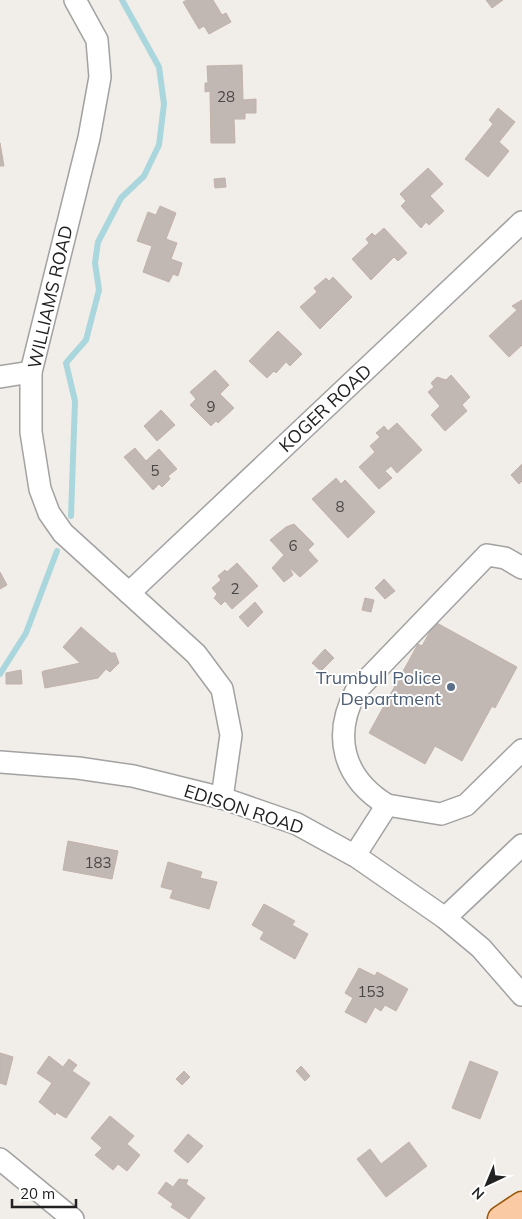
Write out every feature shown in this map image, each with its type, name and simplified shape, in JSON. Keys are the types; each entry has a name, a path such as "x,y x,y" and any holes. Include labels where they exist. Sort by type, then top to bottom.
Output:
{"main road":[{"path":"501,1219 522,1205"}],"street":[{"name":"WILLIAMS ROAD","path":"75,0 97,40 100,77 89,138 31,372 31,432 40,489 49,513 63,533 196,654 222,689 231,735 222,798"},
{"name":"KOGER ROAD","path":"129,594 522,222"},
{"path":"0,377 31,372"},
{"path":"515,756 466,805 441,814 387,805 371,795 350,768 343,740 346,710 356,691 487,555 505,558 522,568"},
{"name":"EDISON ROAD","path":"0,762 78,768 133,776 222,798 297,824 355,855 445,918 481,948 522,995"},
{"path":"355,855 387,805"},
{"path":"445,918 522,845"},
{"path":"0,1159 73,1219"}],"building":[{"path":"187,0 213,0 222,15 226,13 231,22 209,34 204,26 199,29 183,2"},
{"path":"486,0 503,0 492,8"},
{"path":"242,65 243,100 256,99 256,113 245,113 245,119 234,119 235,143 211,143 210,91 205,92 205,83 208,83 207,66"},
{"path":"498,108 515,122 499,142 509,151 488,177 465,159 493,124 489,120"},
{"path":"0,143 4,166 0,166"},
{"path":"428,168 443,184 430,196 444,211 429,225 426,222 421,228 401,206 406,201 400,194"},
{"path":"225,178 226,187 215,188 214,179"},
{"path":"160,206 176,213 166,239 177,243 171,259 182,263 178,276 173,274 169,282 143,272 152,246 137,241 148,212 156,215"},
{"path":"384,228 407,253 398,261 394,257 371,280 352,259 369,243 366,239 372,233 375,236"},
{"path":"333,277 352,297 320,329 300,307 317,292 314,288 326,278 329,281"},
{"path":"522,300 522,345 509,357 489,336 517,310 512,306"},
{"path":"278,331 302,354 290,366 286,362 276,373 274,371 267,378 249,361"},
{"path":"215,370 229,385 220,394 234,408 218,423 216,421 211,426 190,405 196,399 190,392"},
{"path":"451,375 470,397 462,405 467,411 445,431 431,415 440,406 428,392 434,387 431,383 437,377 446,380"},
{"path":"161,410 175,425 157,441 144,426"},
{"path":"397,423 422,450 397,473 391,466 385,471 392,478 379,489 359,467 375,452 370,446 380,437 376,433 384,426 388,431"},
{"path":"135,448 146,461 159,449 177,469 168,476 170,479 162,487 159,484 153,490 124,457"},
{"path":"522,464 522,481 519,484 511,475"},
{"path":"336,478 341,484 345,480 375,512 348,538 312,499"},
{"path":"294,524 314,544 308,550 318,561 300,577 289,567 293,575 284,582 272,568 284,555 270,540 286,527"},
{"path":"237,563 258,586 232,609 225,601 221,605 214,598 217,594 212,588 221,580 218,576 225,570 227,572"},
{"path":"0,572 7,585 0,589"},
{"path":"384,579 395,591 385,599 375,588"},
{"path":"365,598 374,600 371,612 362,610"},
{"path":"255,602 263,612 248,627 239,617"},
{"name":"Trumbull Police Department","path":"435,622 517,667 495,708 492,706 462,761 435,746 425,764 369,733 418,644 422,646"},
{"path":"81,627 111,653 115,653 119,663 110,672 106,669 98,678 45,688 42,672 80,663 63,647"},
{"path":"325,649 334,658 321,671 312,663"},
{"path":"21,670 22,684 6,684 6,673"},
{"path":"68,841 118,851 112,879 63,870"},
{"path":"168,862 202,872 200,878 217,882 209,909 170,898 173,890 161,887"},
{"path":"264,904 295,921 292,925 308,934 295,959 260,939 264,932 252,925"},
{"path":"359,968 375,976 377,972 408,989 396,1011 385,1005 381,1011 375,1007 366,1023 345,1012 353,998 345,993"},
{"path":"0,1053 13,1057 6,1085 0,1083"},
{"path":"49,1056 63,1067 69,1059 77,1065 72,1071 90,1083 66,1118 56,1112 55,1115 39,1102 52,1083 37,1073"},
{"path":"470,1061 498,1072 480,1119 452,1108"},
{"path":"301,1066 310,1076 305,1081 296,1071"},
{"path":"184,1071 190,1077 182,1085 176,1079"},
{"path":"110,1116 134,1136 127,1144 140,1155 127,1171 118,1164 113,1170 95,1155 102,1148 91,1138"},
{"path":"188,1134 203,1146 188,1163 174,1151"},
{"path":"409,1142 427,1166 386,1197 357,1159 370,1149 381,1164"},
{"path":"179,1179 188,1180 186,1184 205,1198 189,1219 171,1207 173,1204 158,1193 166,1182 173,1187"}],"waterway":[{"path":"71,516 75,401 66,363 86,340 99,290 95,263 98,242 121,198 144,176 159,145 164,104 159,67 122,0"},
{"path":"0,674 26,633 57,551"}],"place":[{"name":"Trumbull Police Department","path":"451,687"}]}
